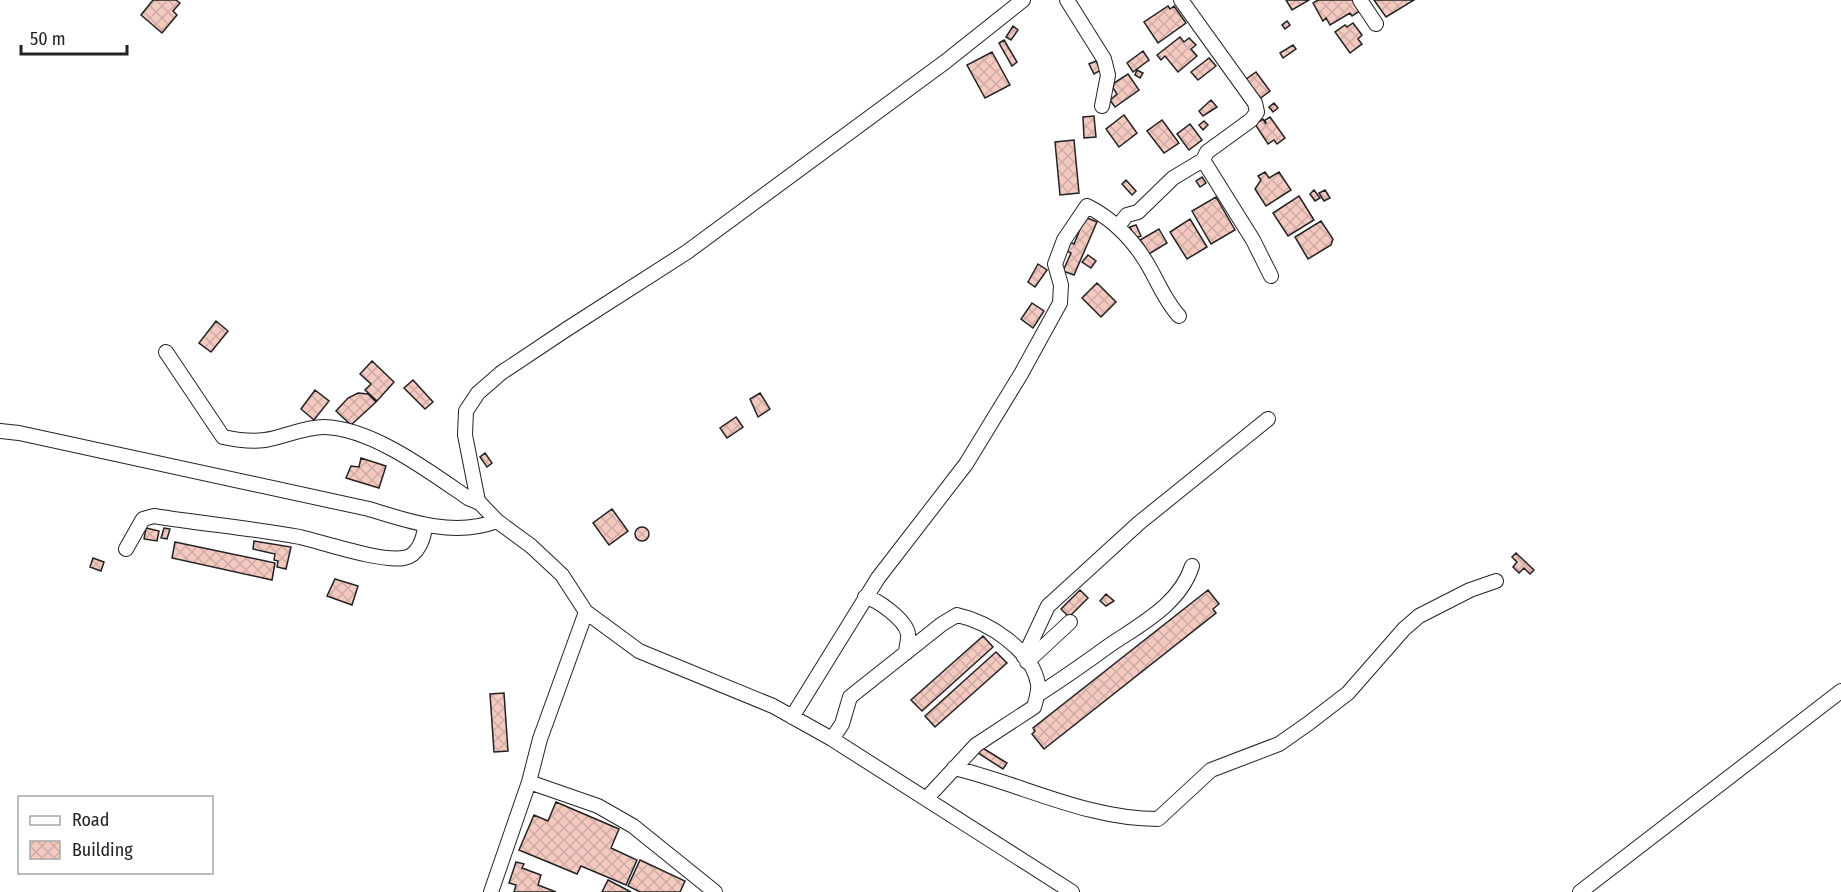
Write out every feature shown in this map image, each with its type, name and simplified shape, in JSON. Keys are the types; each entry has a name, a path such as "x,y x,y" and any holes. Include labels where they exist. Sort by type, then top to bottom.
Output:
{"street":[{"path":"1023,0 945,62 696,246 501,374 478,393 466,411 465,435 473,488 480,503 497,521 531,546 562,574 586,612 639,651 749,695 832,739 1072,892"},
{"path":"1067,0 1104,59 1108,75 1102,106"},
{"path":"1118,226 1127,215 1138,212 1173,178 1203,160 1207,153 1251,120 1257,112 1255,103 1181,0"},
{"path":"1360,0 1376,24"},
{"path":"1203,160 1253,240 1271,276"},
{"path":"792,717 865,597 966,464 1032,356 1060,303 1060,285 1055,264 1071,230 1087,206 1118,226 1145,260 1171,307 1179,316"},
{"path":"166,352 223,437 242,441 264,440 324,427 357,434 392,449 468,498 480,503"},
{"path":"1025,659 1048,606 1139,523 1268,419"},
{"path":"0,431 30,435 369,509 425,526 481,527 497,521"},
{"path":"126,549 142,519 154,516 297,537 384,556 405,558 415,551 424,537 425,526"},
{"path":"1037,695 1142,626 1165,606 1188,577 1192,566"},
{"path":"954,768 1076,807 1138,819 1158,819 1211,770 1279,744 1348,693 1404,629 1419,616 1470,590 1496,581"},
{"path":"865,597 874,599 902,623 908,633 906,653"},
{"path":"491,892 529,782 540,739 586,612"},
{"path":"832,739 842,724 850,697 957,615 970,618 997,632 1034,669 1039,687 1034,707 976,745 926,799"},
{"path":"1025,659 1070,622"},
{"path":"1580,892 1841,692"},
{"path":"529,782 598,806 633,826 715,892"}],"building":[{"path":"153,0 176,0 180,3 173,11 177,15 162,33 141,15"},
{"path":"1286,0 1309,0 1292,10"},
{"path":"1318,0 1354,0 1360,11 1352,16 1350,13 1330,25 1326,18 1323,21 1313,3"},
{"path":"1374,0 1414,0 1386,17"},
{"path":"1168,6 1170,9 1174,6 1186,23 1158,43 1144,22"},
{"path":"1287,21 1290,25 1285,29 1282,25"},
{"path":"1353,23 1362,35 1358,39 1362,44 1350,53 1335,32"},
{"path":"1013,26 1018,30 1011,40 1006,37"},
{"path":"1180,37 1184,42 1189,38 1196,45 1191,49 1197,56 1178,72 1165,56 1161,60 1157,55"},
{"path":"1004,40 1017,62 1012,66 999,43"},
{"path":"1293,45 1296,49 1283,58 1280,53"},
{"path":"1143,51 1149,60 1133,72 1127,63"},
{"path":"992,52 1010,85 985,98 967,65"},
{"path":"1209,58 1216,66 1198,80 1191,72"},
{"path":"1096,61 1101,70 1094,74 1089,64"},
{"path":"1137,70 1143,73 1140,78 1135,75"},
{"path":"1256,72 1270,91 1258,100 1245,80"},
{"path":"1128,74 1139,90 1115,107 1110,100 1117,94 1113,88 1114,83"},
{"path":"1211,100 1217,107 1203,116 1199,111"},
{"path":"1274,103 1278,108 1273,112 1269,107"},
{"path":"1124,115 1137,133 1119,147 1106,129"},
{"path":"1094,116 1096,137 1084,138 1083,117"},
{"path":"1270,117 1285,138 1277,144 1274,140 1268,144 1255,124 1263,119 1266,124 1265,120"},
{"path":"1162,120 1179,143 1164,153 1147,131"},
{"path":"1204,121 1208,125 1203,130 1199,125"},
{"path":"1190,124 1202,140 1189,150 1177,134"},
{"path":"1074,140 1079,193 1060,195 1055,142"},
{"path":"1265,172 1269,178 1279,172 1291,190 1266,206 1255,189 1261,180 1258,176"},
{"path":"1202,177 1206,183 1200,187 1196,181"},
{"path":"1126,180 1136,191 1132,195 1122,184"},
{"path":"1314,190 1320,198 1315,201 1310,194"},
{"path":"1325,190 1330,198 1324,201 1319,193"},
{"path":"1299,196 1314,220 1288,236 1273,213"},
{"path":"1216,197 1235,230 1211,244 1192,211"},
{"path":"1085,217 1097,222 1074,275 1063,271 1071,253 1067,251 1071,242 1074,244"},
{"path":"1190,219 1207,247 1187,259 1170,232"},
{"path":"1321,221 1333,239 1331,245 1308,259 1295,237"},
{"path":"1136,225 1141,236 1135,238 1130,227"},
{"path":"1159,229 1167,243 1149,254 1140,240"},
{"path":"1088,255 1096,261 1091,268 1082,262"},
{"path":"1038,264 1047,270 1035,287 1028,282"},
{"path":"1097,283 1116,302 1101,317 1082,298"},
{"path":"1032,303 1044,311 1033,328 1021,319"},
{"path":"216,321 228,331 211,352 199,343"},
{"path":"372,361 394,382 377,401 365,390 371,384 360,374"},
{"path":"413,380 433,402 425,409 404,388"},
{"path":"315,390 329,401 314,420 301,409"},
{"path":"358,393 368,394 376,402 351,425 336,411 348,398"},
{"path":"760,393 770,409 758,417 750,399"},
{"path":"736,417 743,427 727,438 720,428"},
{"path":"485,453 492,463 487,467 480,457"},
{"path":"361,458 386,466 379,488 346,478 351,466 359,467"},
{"path":"612,509 628,531 609,545 593,523"},
{"path":"642,527 647,529 649,534 647,539 642,541 637,539 635,534 637,529"},
{"path":"146,528 159,531 157,541 144,539"},
{"path":"164,528 170,529 167,539 161,538"},
{"path":"254,541 291,547 286,569 277,567 278,561 274,560 275,554 253,549"},
{"path":"175,542 275,563 272,580 172,558"},
{"path":"1516,553 1534,570 1530,574 1524,568 1519,573 1513,567 1517,562 1512,557"},
{"path":"93,558 104,562 101,571 90,567"},
{"path":"335,579 358,586 352,605 327,596"},
{"path":"1080,590 1088,598 1069,617 1061,609"},
{"path":"1208,590 1219,604 1213,609 1216,613 1044,749 1032,734 1035,731 1033,728"},
{"path":"1106,594 1114,601 1106,606 1100,601"},
{"path":"983,636 993,647 922,711 911,700"},
{"path":"996,652 1007,663 935,727 925,716"},
{"path":"504,693 508,751 494,752 490,694"},
{"path":"981,747 1007,763 1003,769 978,753"},
{"path":"556,802 619,829 611,848 637,860 626,885 581,866 577,874 519,850 534,815 548,821"},
{"path":"640,860 685,881 680,892 640,892 628,886"},
{"path":"516,862 524,864 522,868 541,875 538,885 556,892 514,892 516,885 509,883"},
{"path":"608,880 631,892 602,892"}]}
